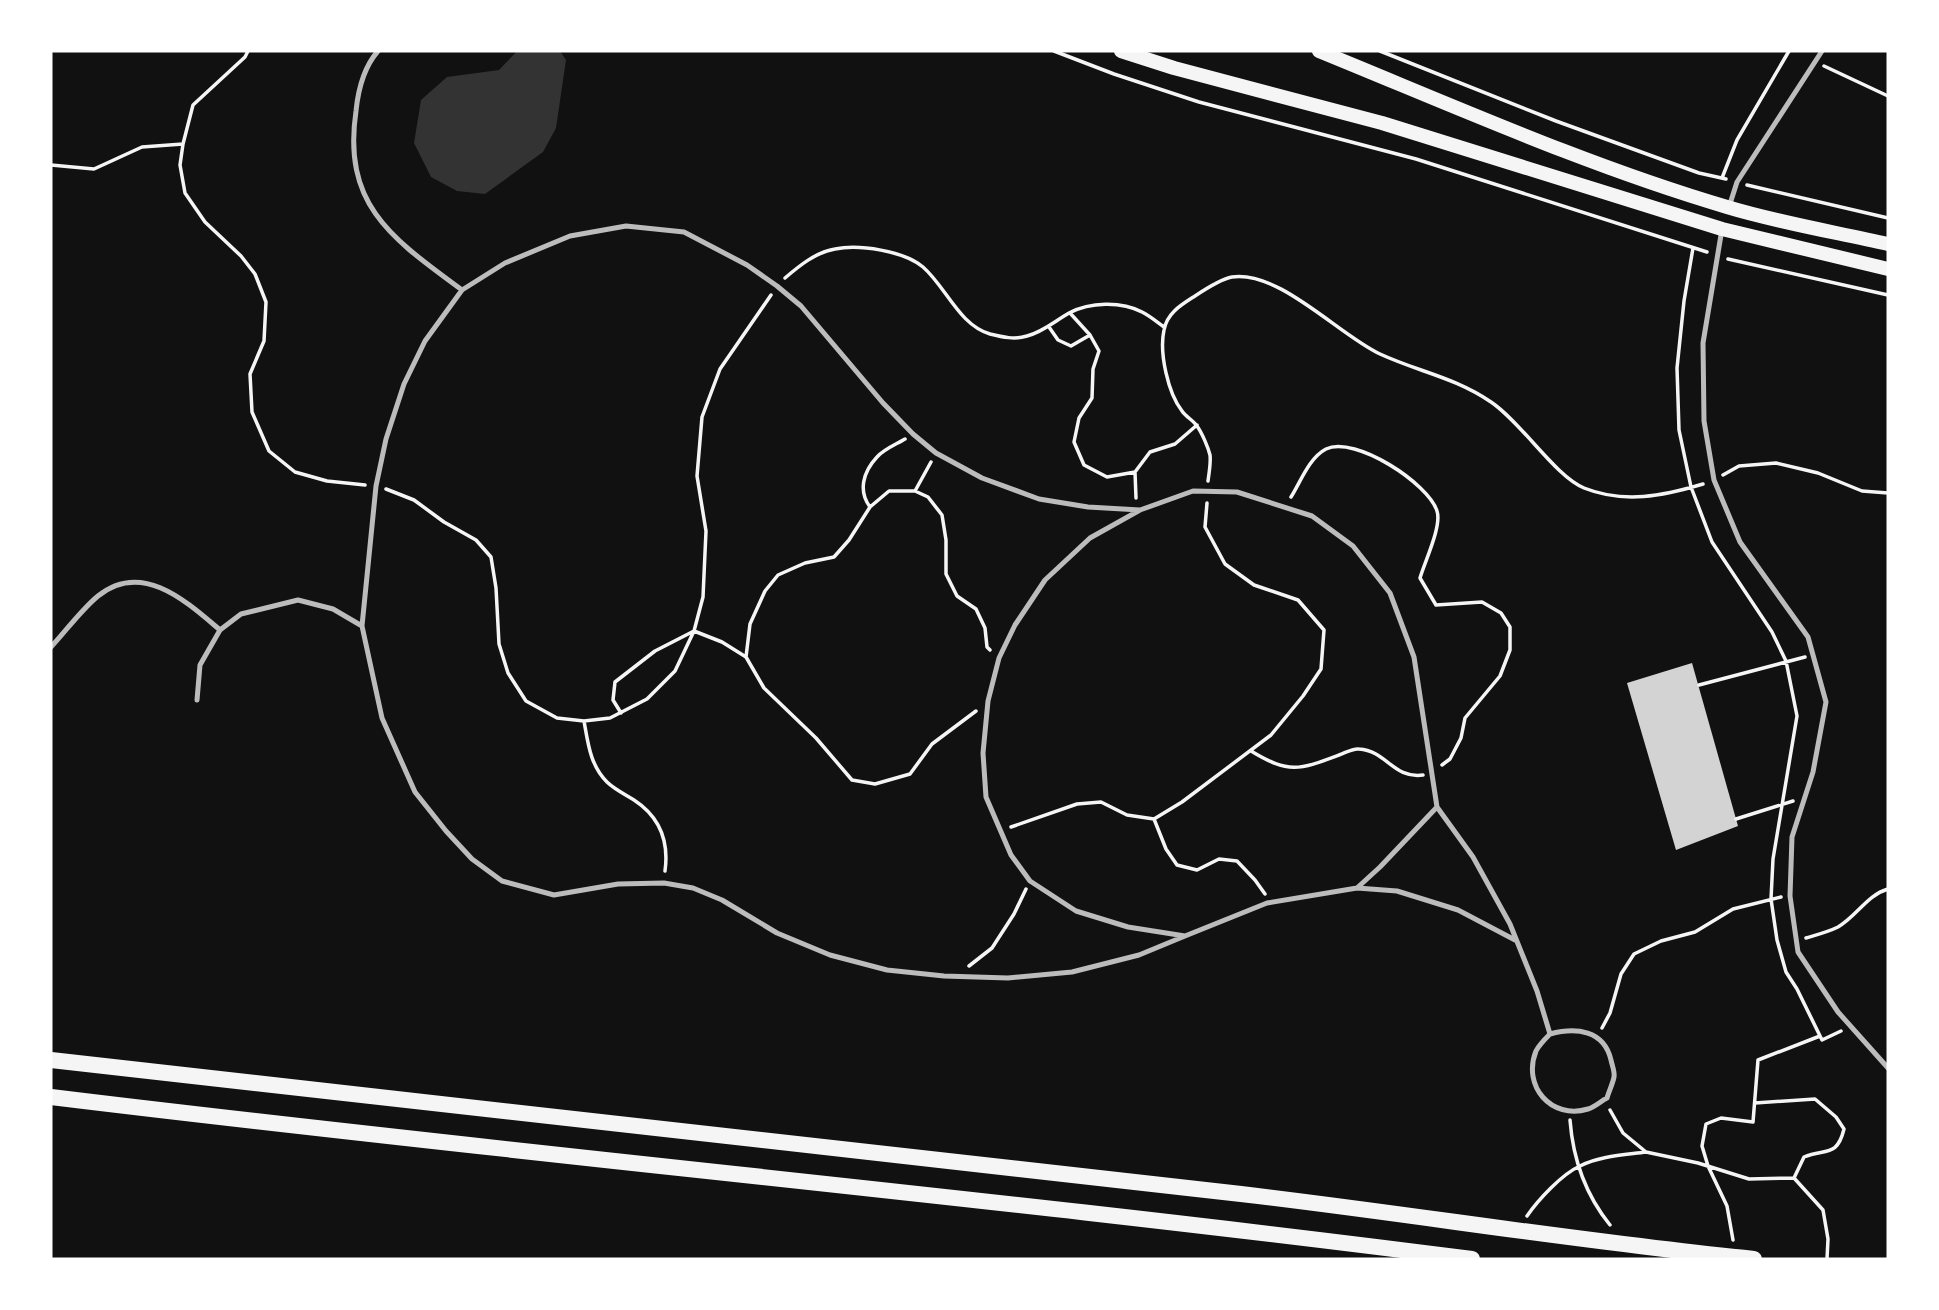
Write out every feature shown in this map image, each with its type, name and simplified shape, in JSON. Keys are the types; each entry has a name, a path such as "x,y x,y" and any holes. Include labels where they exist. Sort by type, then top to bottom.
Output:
{"main road":[{"path":"1121,51 1174,68 1382,123 1722,229 1888,269"},
{"path":"1319,51 1554,146 1729,208 1888,244"},
{"path":"51,1060 1255,1196 1628,1247 1754,1259"},
{"path":"51,1097 1472,1259"}],"lane":[{"path":"377,51 359,90 353,130 355,174 384,227 412,253 462,290"},
{"path":"1729,208 1737,182 1822,51"},
{"path":"1140,510 1088,507 1038,499 982,478 936,453 883,403 801,306 777,286 747,265 684,232 626,226 570,236 505,262 462,290 425,341 404,384 386,439 376,486 362,626 382,718 415,792 472,859 502,881 554,895 618,884 664,883 693,888 722,900 777,933 830,955 887,970 944,976 1008,978 1072,972 1139,955 1267,903 1357,888 1397,891 1458,910 1515,940"},
{"path":"1722,229 1703,343 1704,421 1714,480 1740,542 1808,637 1826,702 1813,772 1793,837 1790,895 1798,952 1838,1012 1888,1068"},
{"path":"1185,936 1128,926 1076,911 1030,881 1011,855 986,797 983,752 988,701 999,658 1015,625 1045,580 1090,538 1140,510 1193,491 1237,492 1312,516 1353,546 1390,593 1414,657 1437,807 1473,858 1510,924 1537,991 1550,1034"},
{"path":"51,647 99,595 123,583 142,582 166,589 220,630"},
{"path":"197,700 200,665 220,630 241,614 298,600 333,610 362,626"},
{"path":"1357,888 1437,807"},
{"path":"1579,1030 1598,1037 1609,1052 1614,1075 1607,1098 1589,1109 1570,1111 1557,1109 1544,1100 1534,1087 1533,1067 1536,1050 1550,1034 1579,1030"}],"path":[{"path":"248,51 245,57 193,105 180,165 185,193 205,222 241,256 255,274 266,302 264,341 250,374 252,412 269,451 295,472 327,481 376,486 414,500 444,522 476,540 491,557 496,588 499,644 509,673 526,701 557,718 584,721 610,718 647,699 676,671 694,631 703,597 706,531 697,475 702,417 720,369 777,286 804,261 834,249 870,248 901,256 922,266 962,314 980,331 1004,338 1026,337 1088,306 1112,304 1141,311 1164,327"},
{"path":"1054,51 1199,102 1416,159 1693,248 1888,295"},
{"path":"1380,51 1556,121 1699,173 1888,218"},
{"path":"1722,178 1737,140 1789,51"},
{"path":"1814,61 1888,96"},
{"path":"51,165 93,169 142,147 183,144"},
{"path":"1693,248 1677,368 1679,430 1690,487 1712,542 1772,632 1786,661 1797,716 1773,859 1771,899 1777,940 1786,972 1822,1040 1850,1026"},
{"path":"1000,832 1077,804 1101,802 1127,815 1154,819 1182,802 1271,735 1321,669 1324,630 1298,600 1254,585 1226,565 1205,527 1210,456 1197,425 1181,410 1169,382 1162,350 1164,327 1174,311 1198,294 1231,277 1257,279 1280,289 1379,354 1457,382 1493,403 1528,435 1561,471 1580,486 1600,494 1622,498 1658,496 1714,480 1739,466 1776,463 1818,473 1862,491 1888,493"},
{"path":"1070,313 1100,351 1093,369 1092,398 1079,418 1074,442 1084,465 1107,477 1135,472"},
{"path":"1049,327 1058,340 1071,346 1090,335"},
{"path":"1140,510 1134,494 1135,472 1150,452 1175,444 1197,425"},
{"path":"870,507 862,496 863,482 877,457 913,434"},
{"path":"915,491 936,453"},
{"path":"746,657 750,624 765,591 778,575 805,563 834,557 849,540 870,507 889,491 915,491 928,497 942,515 946,540 946,574 957,596 976,609 985,628 986,647 999,658"},
{"path":"621,713 613,700 615,682 655,651 694,631 722,642 746,657 764,688 816,738 852,780 875,784 910,774 932,744 988,701"},
{"path":"1699,685 1814,655"},
{"path":"584,721 591,758 607,782 642,805 662,830 668,852 664,883"},
{"path":"1736,818 1805,797"},
{"path":"1154,819 1166,849 1177,865 1197,870 1219,859 1237,861 1264,890 1267,903"},
{"path":"944,976 967,968 992,948 1014,914 1030,881"},
{"path":"1797,940 1840,926 1872,898 1888,889"},
{"path":"1598,1037 1610,1013 1622,974 1634,954 1661,941 1695,932 1733,909 1790,895"},
{"path":"1736,1258 1727,1206 1708,1166 1702,1146 1706,1124 1721,1118 1753,1122 1758,1060 1820,1036"},
{"path":"1607,1098 1608,1107 1623,1133 1646,1152"},
{"path":"1755,1103 1815,1099 1836,1117 1844,1129 1841,1140 1832,1152 1804,1157 1794,1178"},
{"path":"1570,1111 1572,1148 1595,1206 1628,1247"},
{"path":"1517,1230 1535,1204 1578,1166 1604,1158 1646,1152 1708,1166 1749,1179 1794,1178 1823,1210 1828,1239 1827,1259"}],"shaded area":[{"path":"517,51 560,51 566,60 556,128 543,152 485,194 457,191 431,177 414,143 421,100 447,77 499,70"}],"building":[{"path":"1692,663 1738,826 1676,850 1627,683"}]}
